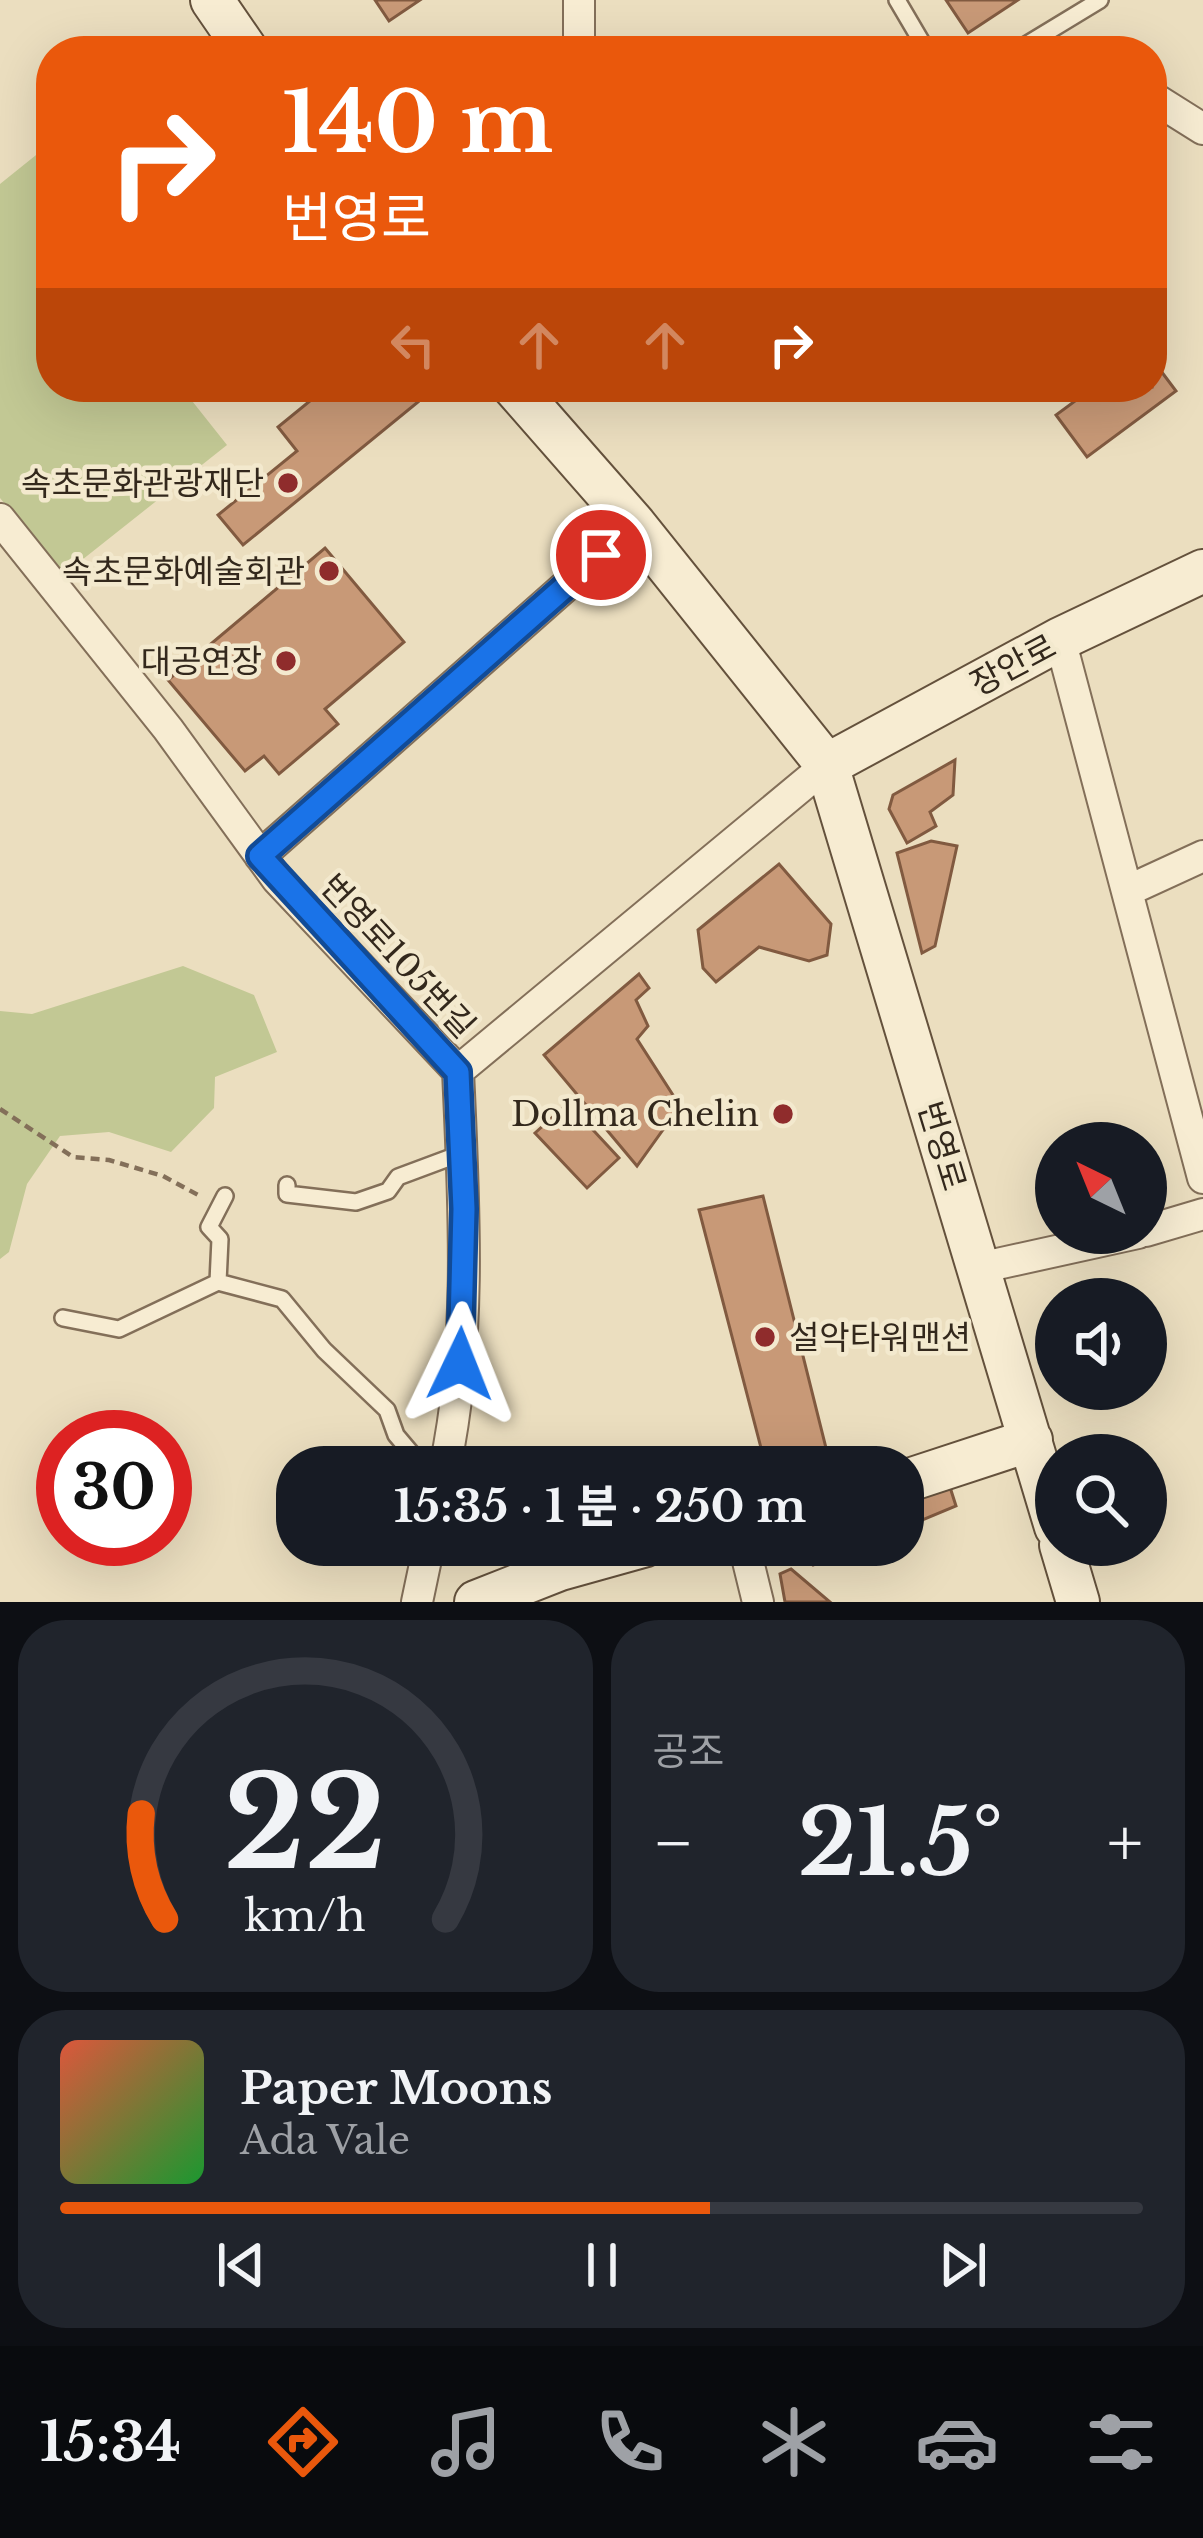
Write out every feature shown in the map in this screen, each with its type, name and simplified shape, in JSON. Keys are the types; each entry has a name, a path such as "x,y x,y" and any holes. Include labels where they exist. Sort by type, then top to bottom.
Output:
{"main road":[{"path":"212,0 237,36"},
{"name":"번영로","path":"527,402 635,525 827,765 1035,1454"},
{"name":"장안로","path":"827,765 1060,639 1203,571"},
{"path":"924,1475 1031,1440"},
{"path":"476,1602 571,1566"},
{"path":"1067,1566 1078,1602"}],"street":[{"path":"579,0 579,36"},
{"path":"1167,106 1203,129"},
{"name":"번영로105번길","path":"0,519 168,729 260,856 458,1072 464,1209 459,1403 450,1446"},
{"path":"260,856 635,525"},
{"path":"1060,639 1203,1178"},
{"path":"458,1072 827,765"},
{"path":"1127,891 1203,856"},
{"path":"1167,1225 1203,1214"},
{"path":"979,1268 1042,1254"},
{"path":"417,1602 425,1566"},
{"path":"749,1566 758,1602"}],"lane":[{"path":"897,0 918,36"},
{"path":"1041,36 1100,0"},
{"path":"287,1185 287,1194 356,1202 388,1191 398,1177 457,1155 464,1209"},
{"path":"218,1282 220,1239 209,1227 222,1201"},
{"path":"62,1318 119,1329 218,1282 282,1298 324,1350 387,1410 405,1446"}],"path":[{"path":"0,1109 73,1156 109,1160 163,1176 222,1201"}],"green space":[{"path":"36,155 36,402 193,402 227,445 63,575 0,498 0,184"},
{"path":"183,966 254,995 277,1052 215,1077 214,1108 171,1152 109,1132 60,1136 27,1184 9,1252 0,1259 0,1011 32,1014"}],"building":[{"path":"375,0 420,0 389,21"},
{"path":"946,0 1018,0 968,33"},
{"name":"속초문화관광재단","path":"309,402 418,402 243,545 218,515 297,451 278,427"},
{"path":"1074,402 1161,402 1087,457 1056,415"},
{"name":"대공연장","path":"325,548 404,642 325,709 338,724 279,774 264,756 245,771 168,680"},
{"path":"955,760 953,795 930,812 936,826 907,843 889,809 893,795"},
{"path":"931,841 957,846 935,946 922,953 897,853"},
{"path":"779,864 831,924 827,955 809,961 759,947 716,982 703,968 698,930"},
{"path":"639,974 649,988 636,1000 648,1026 637,1039 680,1106 637,1166 544,1055"},
{"path":"568,1103 619,1158 587,1188 535,1133"},
{"name":"설악타워맨션","path":"763,1196 826,1446 761,1446 699,1210"},
{"path":"949,1484 956,1506 924,1519 924,1492"},
{"path":"791,1569 830,1602 785,1602 780,1574"}],"place":[{"name":"속초문화관광재단","path":"288,483"},
{"name":"속초문화예술회관","path":"329,571"},
{"name":"대공연장","path":"286,661"},
{"name":"Dollma Chelin","path":"783,1114"},
{"name":"설악타워맨션","path":"765,1337"}],"route":[{"path":"460,1364 464,1209 458,1072 260,856 601,555"}]}
